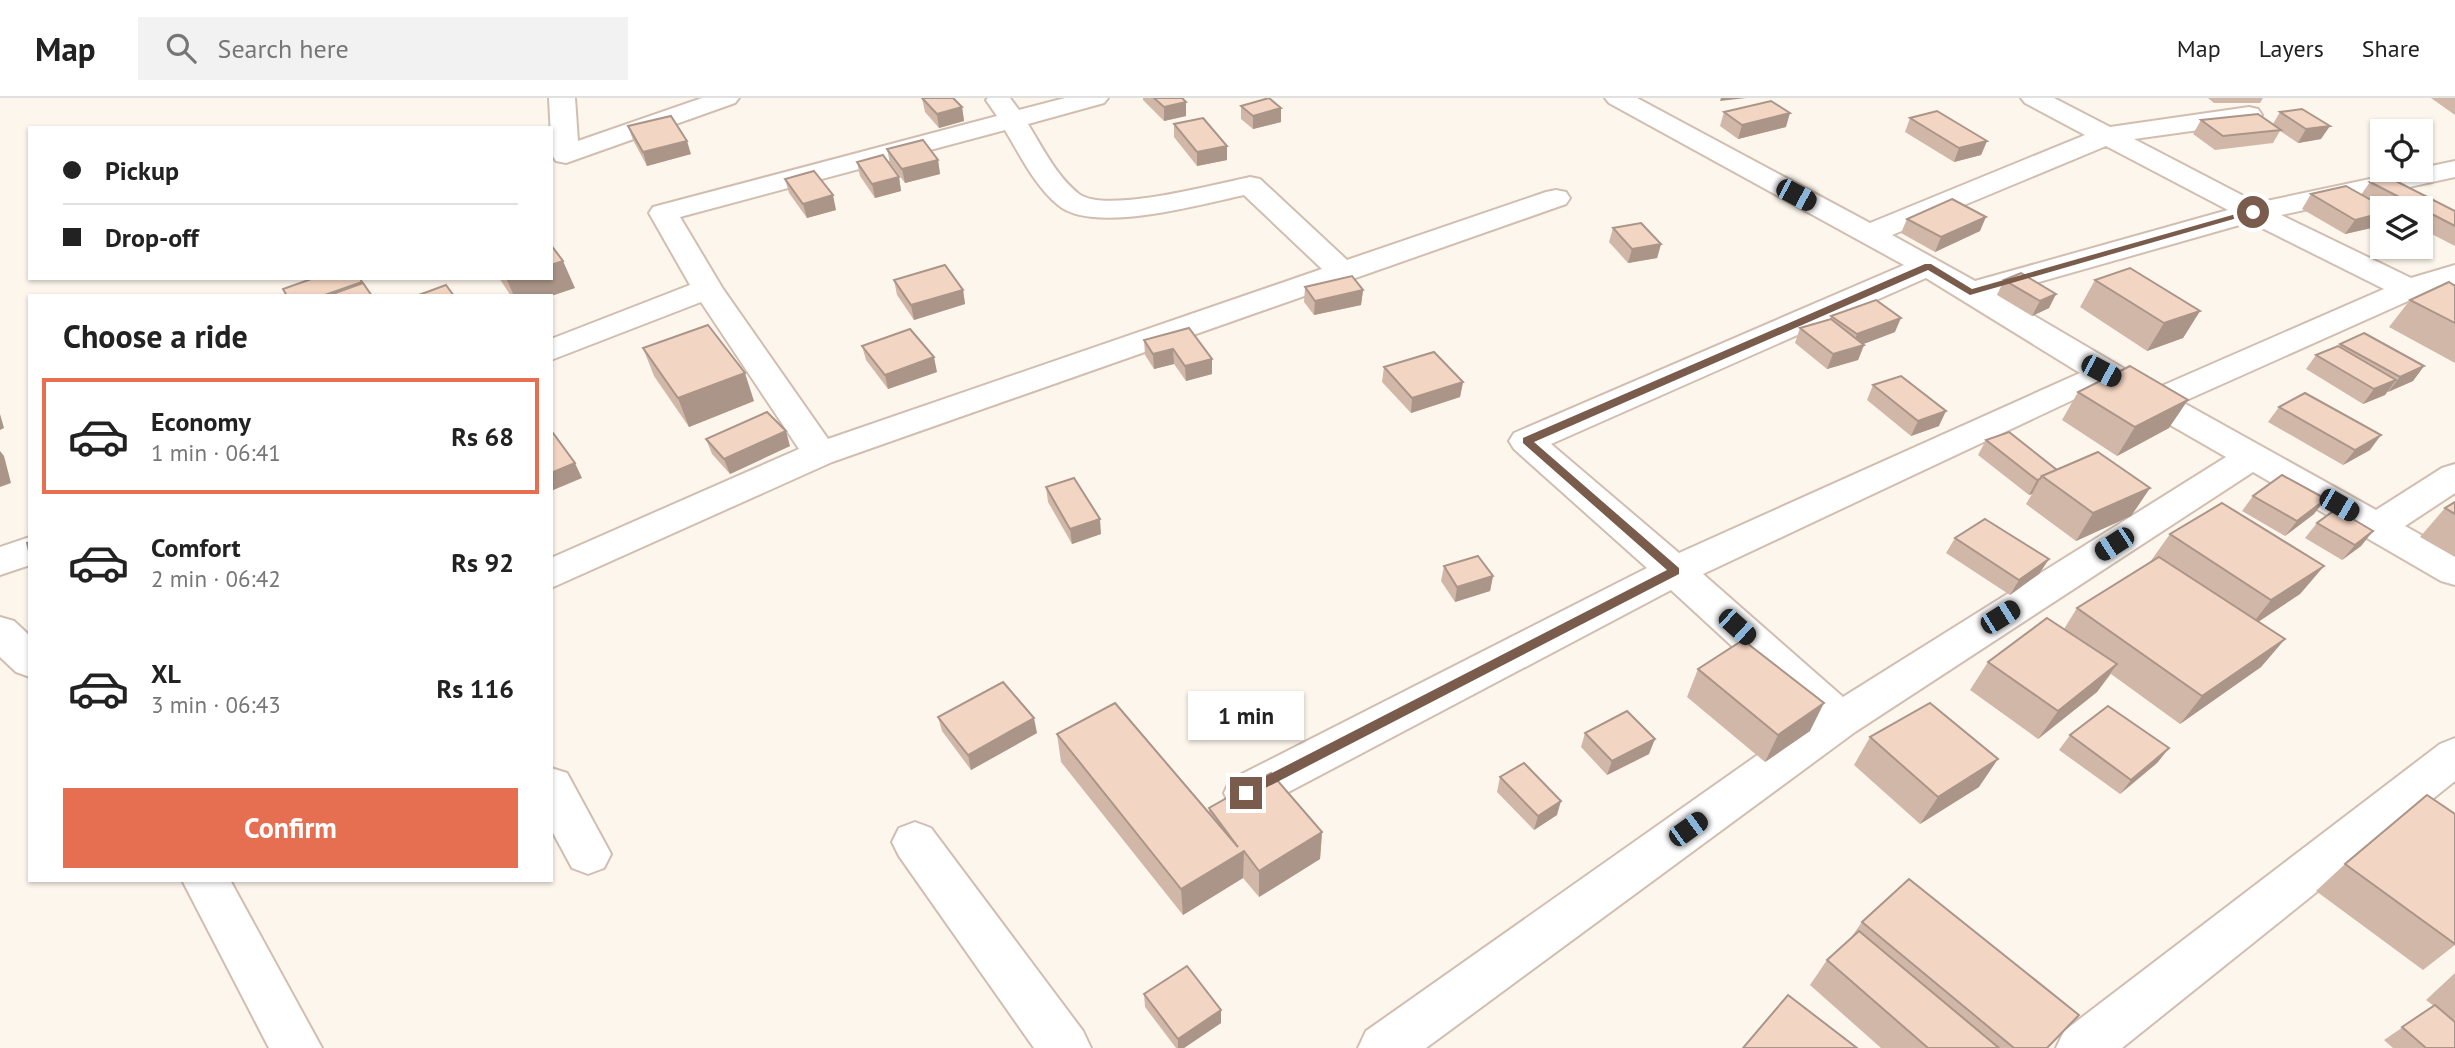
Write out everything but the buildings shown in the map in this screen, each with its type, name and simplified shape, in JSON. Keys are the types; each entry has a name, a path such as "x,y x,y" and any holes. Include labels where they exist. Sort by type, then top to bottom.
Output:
{"street":[{"path":"562,98 566,155 726,98"},
{"path":"820,454 708,289 663,213 1005,109 1094,98"},
{"path":"1618,98 1928,266 2074,355 2455,571"},
{"path":"2034,98 2406,290 2455,312"},
{"path":"1005,109 1048,177 1073,204 1100,211 1133,208 1250,185 1342,272"},
{"path":"1868,234 2109,135 2249,115"},
{"path":"1970,292 2253,212 2455,169"},
{"path":"553,573 820,454 1556,198"},
{"path":"1840,720 1526,441 1928,266"},
{"path":"2157,401 2406,290 2455,274"},
{"path":"553,349 708,289"},
{"path":"1246,793 1675,571 2084,382"},
{"path":"1384,1048 1840,720 2252,456"},
{"path":"2376,527 2455,476"},
{"path":"0,561 28,551"},
{"path":"0,632 28,659"},
{"path":"2082,1048 2455,756"},
{"path":"553,790 588,854"},
{"path":"915,842 1065,1048"},
{"path":"206,882 296,1048"}],"route":[{"path":"1246,793 1675,571 1526,441 1928,266 1970,292 2253,212"}]}
